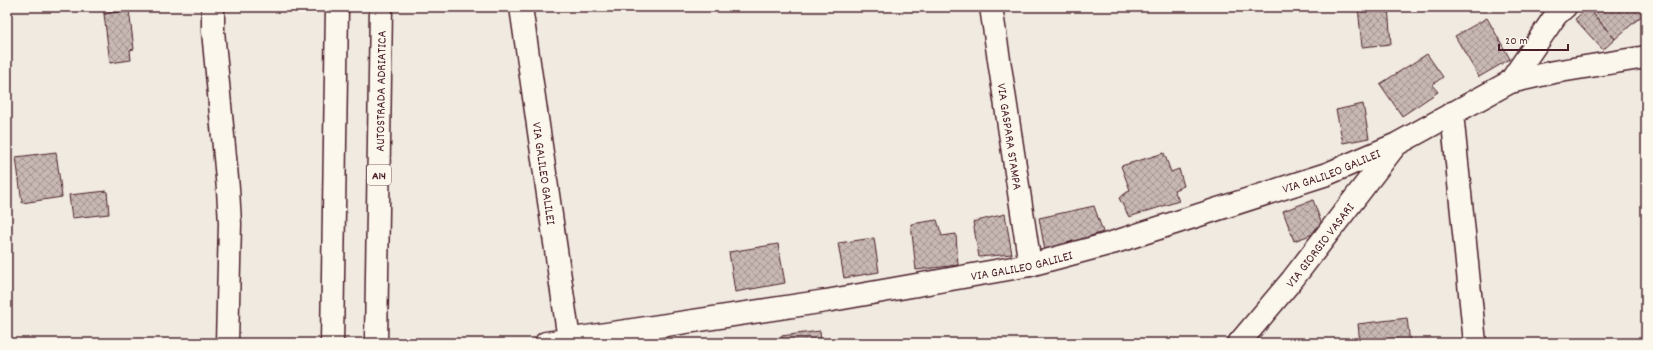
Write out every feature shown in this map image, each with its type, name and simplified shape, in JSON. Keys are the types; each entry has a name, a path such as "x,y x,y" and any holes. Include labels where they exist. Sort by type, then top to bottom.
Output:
{"main road":[{"path":"213,7 213,32 230,224 227,343"},
{"path":"332,343 337,7"},
{"name":"AUTOSTRADA ADRIATICA","path":"376,343 381,7"},
{"name":"VIA GALILEO GALILEI","path":"521,7 569,340"},
{"name":"VIA GASPARA STAMPA","path":"991,7 1030,265"},
{"path":"1510,82 1558,10"},
{"name":"VIA GALILEO GALILEI","path":"546,343 826,301 1030,265 1112,243 1327,174 1397,144 1510,82 1554,72 1646,57"},
{"path":"1452,113 1475,343"},
{"name":"VIA GIORGIO VASARI","path":"1239,343 1292,280 1397,144"}],"building":[{"path":"103,7 131,7 131,10 104,14"},
{"path":"1358,7 1388,7 1391,44 1362,47"},
{"path":"1646,7 1646,12 1615,39 1588,8"},
{"path":"1588,8 1615,39 1603,50 1575,19"},
{"path":"129,10 134,49 130,50 131,60 110,63 104,14"},
{"path":"1487,18 1510,59 1479,77 1455,36"},
{"path":"1427,54 1443,77 1432,85 1438,92 1402,116 1380,84"},
{"path":"1363,104 1369,138 1343,143 1336,110"},
{"path":"56,152 62,197 22,203 16,157"},
{"path":"1164,153 1171,172 1179,169 1184,186 1174,190 1179,201 1129,217 1119,198 1130,190 1121,166"},
{"path":"107,191 109,214 72,218 69,195"},
{"path":"1313,200 1324,230 1294,241 1283,211"},
{"path":"1094,206 1103,232 1045,251 1039,218"},
{"path":"1005,214 1012,254 979,257 973,222"},
{"path":"937,220 942,236 956,234 958,265 916,270 911,224"},
{"path":"874,238 879,272 844,278 838,243"},
{"path":"778,244 785,283 735,292 729,252"},
{"path":"1407,318 1410,343 1360,343 1358,324"},
{"path":"820,331 821,343 782,343 781,336"}]}
